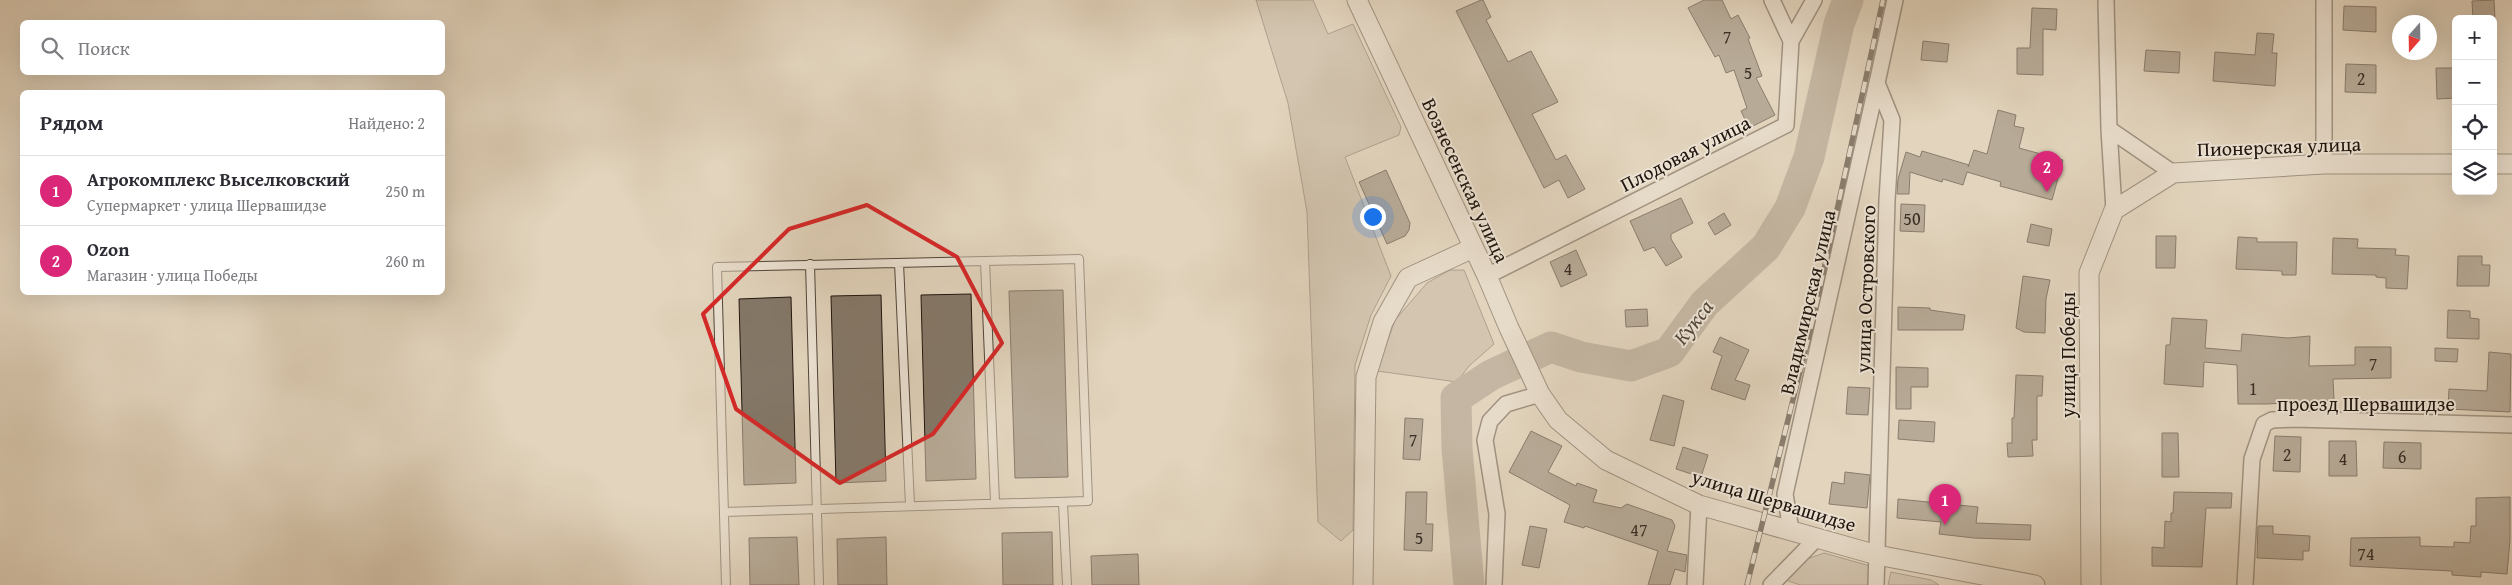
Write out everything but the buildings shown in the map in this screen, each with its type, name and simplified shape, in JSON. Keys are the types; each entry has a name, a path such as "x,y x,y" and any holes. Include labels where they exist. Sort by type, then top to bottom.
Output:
{"street":[{"name":"Вознесенская улица","path":"1357,0 1537,387"},
{"name":"Плодовая улица","path":"1486,276 1786,125 1791,40 1772,0"},
{"path":"1791,40 1814,0"},
{"path":"1877,83 1895,0"},
{"name":"улица Победы","path":"2091,585 2089,273 2114,210 2109,129 2106,0"},
{"path":"2324,0 2324,164"},
{"name":"Владимирская улица","path":"1791,530 1785,494 1877,83"},
{"name":"улица Островского","path":"1876,585 1887,210 1892,120 1877,83"},
{"path":"2109,129 2173,173"},
{"name":"Пионерская улица","path":"2114,210 2173,173 2324,164 2452,164"},
{"path":"2497,164 2512,164"},
{"path":"1363,585 1366,377 1383,322 1408,278 1473,248"},
{"path":"1494,585 1497,514 1485,440 1490,421 1506,404 1537,387"},
{"name":"улица Шервашидзе","path":"1537,387 1558,420 1606,460 1699,505 1877,555 1924,566 2035,585"},
{"name":"проезд Шервашидзе","path":"2245,585 2252,459 2264,424 2272,420 2296,420 2512,425"},
{"path":"1695,585 1699,505"},
{"path":"1771,585 1817,538"},
{"name":"улица Шервашидзе","path":"1924,566 1966,585"}],"lane":[{"path":"724,512 995,502 1062,503 1088,501 1079,259 717,267 726,585"},
{"path":"986,261 995,502"},
{"path":"899,263 910,505"},
{"path":"810,264 819,585"},
{"path":"1062,503 1066,585"}],"highlighted area":[{"path":"867,205 957,257 1002,343 933,434 840,483 736,409 703,314 789,229"}],"shaded area":[{"path":"1256,0 1313,0 1328,34 1353,24 1401,127 1399,135 1345,157 1391,276 1371,315 1355,365 1353,530 1341,541 1318,522 1307,212 1288,103"},
{"path":"1450,270 1464,270 1494,344 1469,366 1457,382 1377,371 1395,320 1427,283"},
{"path":"1824,553 1870,566 1870,585 1800,585 1783,579 1807,559"},
{"path":"1891,572 1931,580 1939,585 1888,585"}],"waterway":[{"name":"Кукса","path":"1469,585 1457,449 1456,398 1491,375 1551,347 1581,357 1631,366 1669,352 1705,303 1766,247 1790,208 1809,157 1839,24 1848,0"}],"railway":[{"path":"1747,585 1814,315 1883,0"}],"place":[{"name":"Ozon","path":"2047,192"},
{"name":"Агрокомплекс Выселковский","path":"1945,525"}]}
